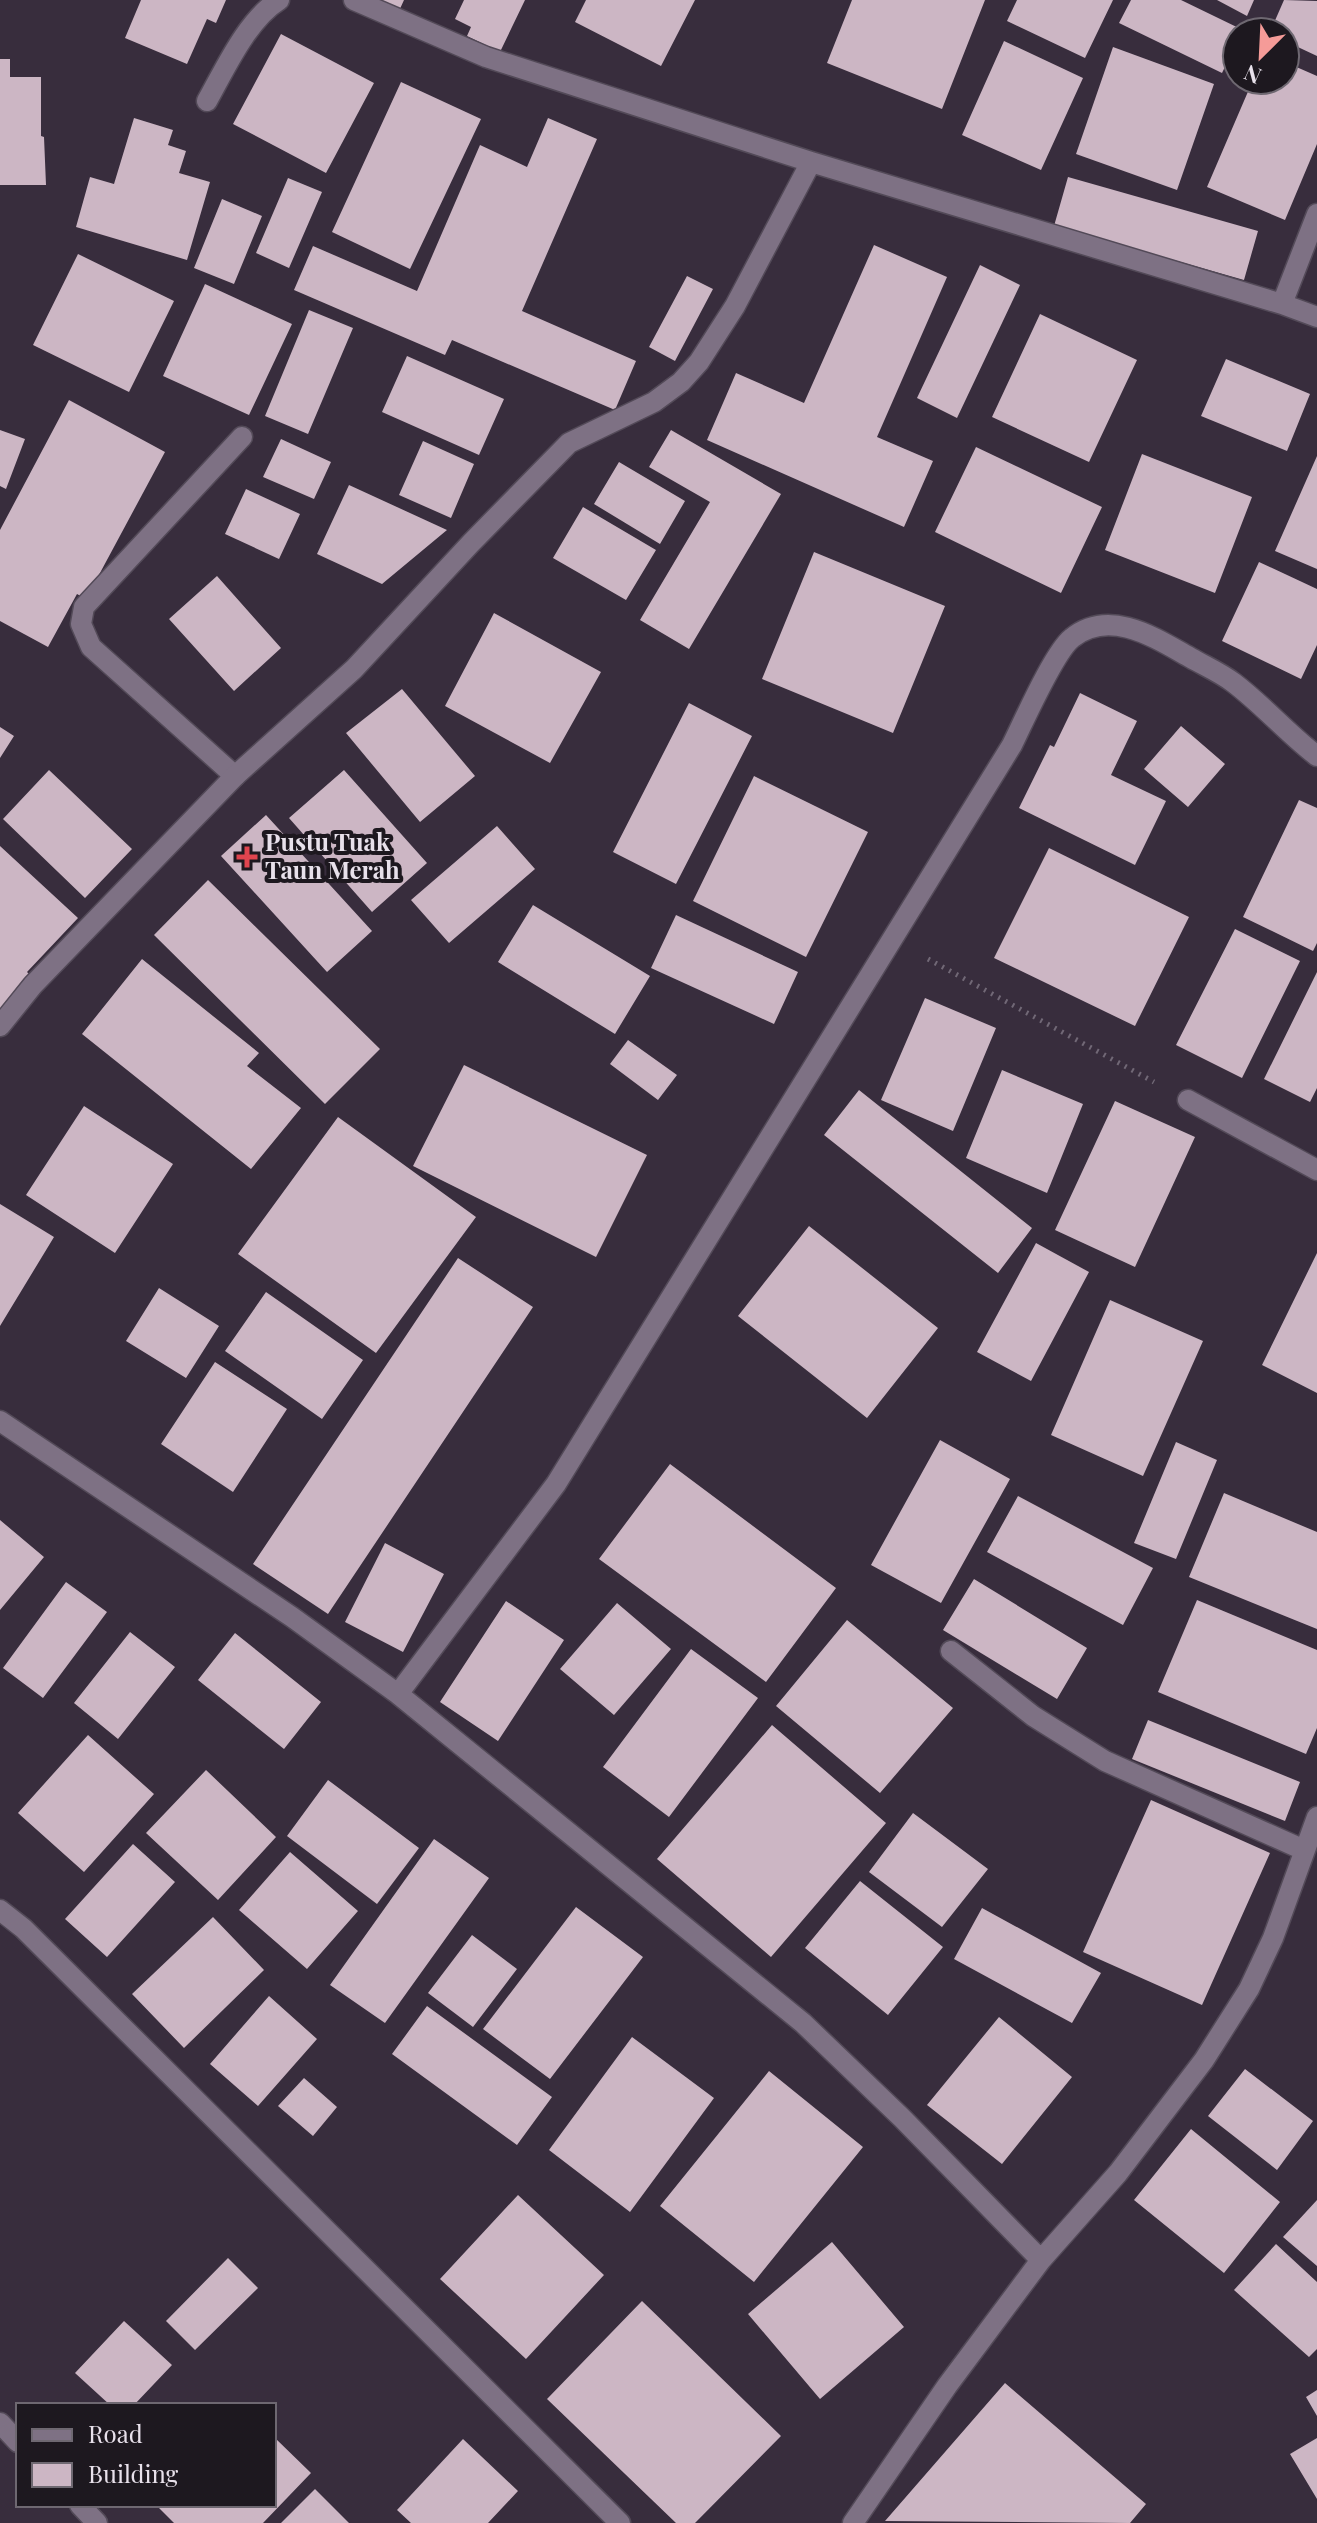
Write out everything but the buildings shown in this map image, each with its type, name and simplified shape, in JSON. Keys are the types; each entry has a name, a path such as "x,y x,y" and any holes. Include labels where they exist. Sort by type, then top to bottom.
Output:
{"street":[{"path":"207,101 238,46 268,7 279,0"},
{"path":"354,0 486,57 811,162 1317,317"},
{"path":"0,1026 33,985 235,776 354,669 569,443 654,402 681,382 699,362 735,306 811,162"},
{"path":"1282,304 1317,214"},
{"path":"235,776 91,647 81,624 84,607 242,437"},
{"path":"398,1694 556,1484 1012,745 1057,657 1071,638 1104,626 1146,632 1233,682 1317,756"},
{"path":"1188,1100 1317,1170"},
{"path":"0,1421 292,1617 398,1694 803,2023 902,2118 1041,2260"},
{"path":"951,1651 1033,1716 1105,1761 1304,1850"},
{"path":"853,2523 947,2386 1041,2260 1118,2173 1204,2060 1249,1989 1273,1938 1317,1817"},
{"path":"0,1910 23,1928 620,2523"},
{"path":"0,2423 16,2440"},
{"path":"82,2507 97,2523"}],"path":[{"path":"892,939 1188,1100"}],"place":[{"name":"Pustu Tuak Taun Merah","path":"247,857"}]}
